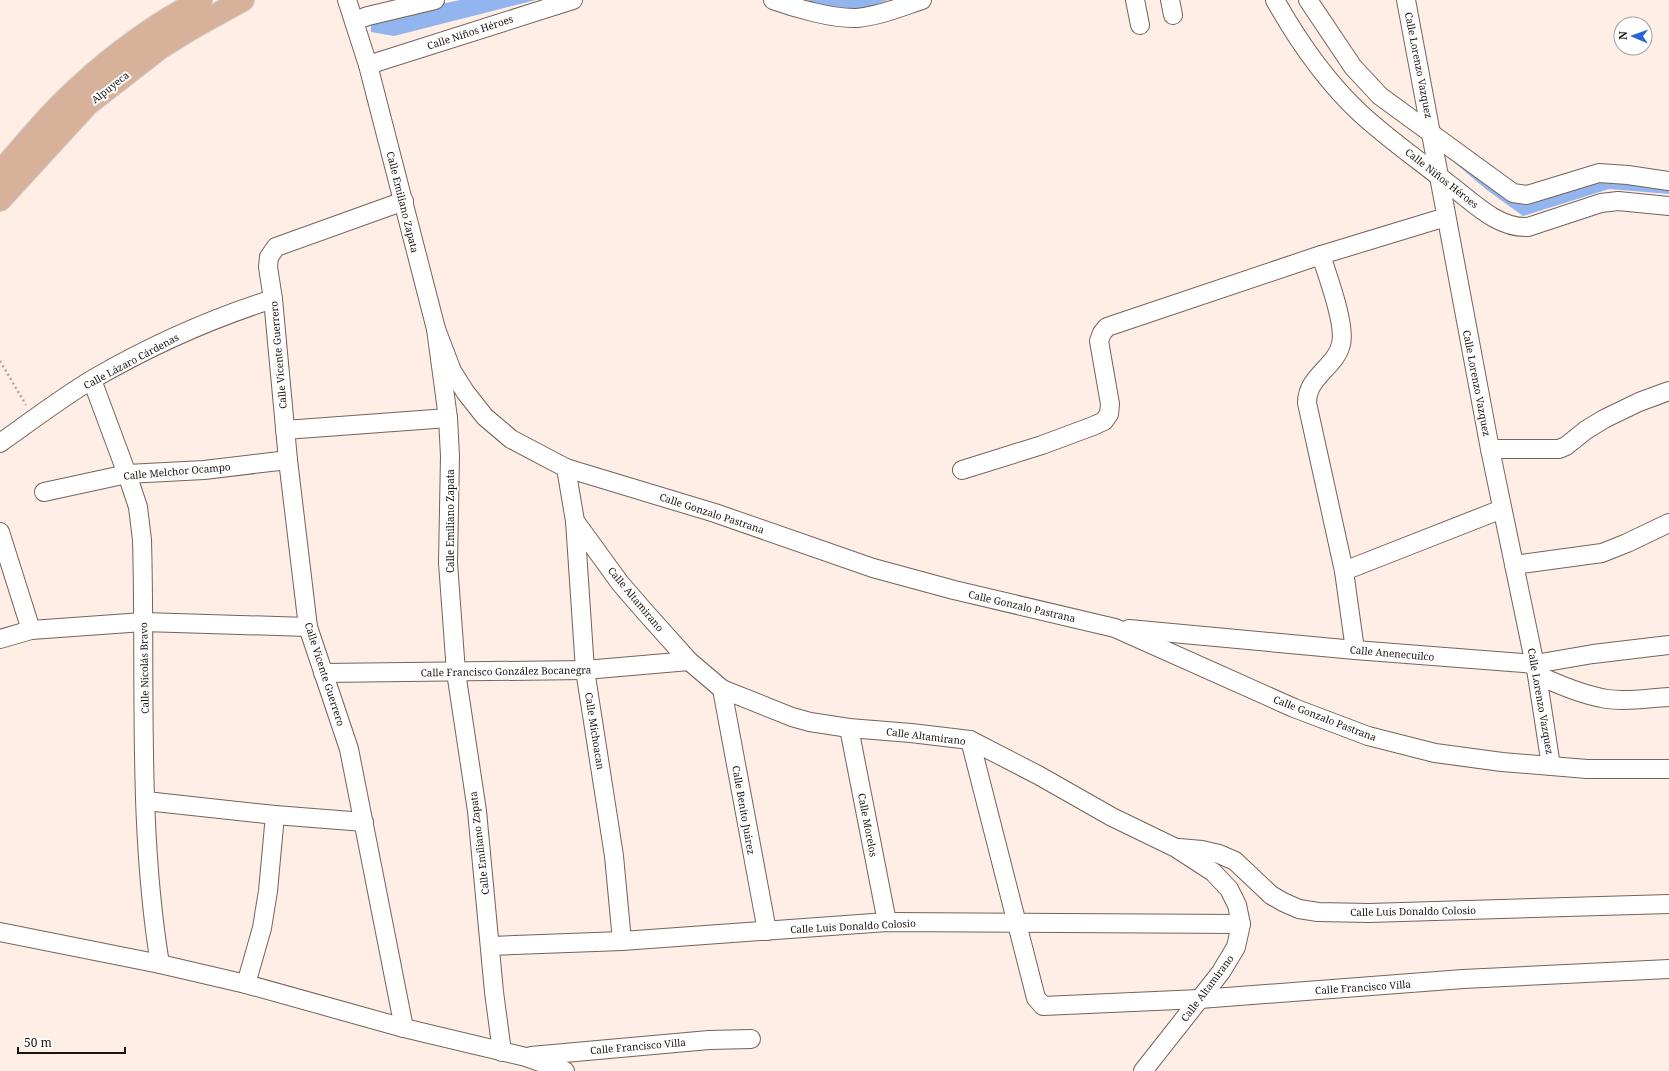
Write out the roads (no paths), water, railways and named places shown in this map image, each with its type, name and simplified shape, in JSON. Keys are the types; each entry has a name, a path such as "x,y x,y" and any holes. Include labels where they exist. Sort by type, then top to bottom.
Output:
{"main road":[{"name":"Alpuyeca","path":"0,172 64,100 103,65 179,11 201,0"},
{"name":"Alpuyeca","path":"0,200 88,104 160,48 243,0"}],"street":[{"name":"Calle Emiliano Zapata","path":"347,0 368,65 436,329 448,418 450,456 448,563 456,672 477,811 502,1052"},
{"path":"354,21 368,16 435,0"},
{"name":"Calle Niños Héroes","path":"368,65 573,0"},
{"path":"773,0 788,6 829,15 856,18 873,15 922,0"},
{"path":"1135,0 1140,25"},
{"name":"Calle Niños Héroes","path":"1275,0 1296,36 1330,80 1359,112 1384,134 1438,169 1492,217 1517,228 1528,227 1601,203 1618,201 1641,202 1669,206"},
{"path":"1308,0 1353,67 1380,96 1432,136 1513,193 1527,195 1598,173 1669,180"},
{"name":"Calle Lorenzo Vazquez","path":"1406,0 1490,449 1536,670 1551,766"},
{"name":"Calle Vicente Guerrero","path":"404,201 276,247 269,257 268,267 273,299 288,460 308,628 349,749 404,1028"},
{"path":"962,470 1042,445 1104,421 1109,414 1110,404 1099,341 1102,332 1107,327 1321,255 1446,217"},
{"path":"1321,255 1337,311 1342,336 1341,345 1337,353 1309,389 1307,404 1344,571 1355,650"},
{"name":"Calle Lázaro Cárdenas","path":"0,443 92,380 132,357 193,328 230,313 273,299"},
{"name":"Calle Gonzalo Pastrana","path":"436,329 452,371 466,393 485,417 511,439 566,468 715,513 873,568 954,590 1115,628 1294,708 1368,736 1435,753 1502,762 1587,769 1669,769"},
{"name":"Calle Nicolás Bravo","path":"92,380 138,507 142,540 146,801 153,922 160,964"},
{"path":"1490,449 1559,449 1566,446 1586,430 1604,419 1639,402 1669,391"},
{"path":"285,430 448,418"},
{"name":"Calle Melchor Ocampo","path":"44,492 127,474 204,470 288,460"},
{"name":"Calle Altamirano","path":"566,468 575,521 620,583 689,661 722,689 810,722 849,728 912,733 970,740 1038,775 1112,817 1176,848 1212,872 1229,889 1237,904 1241,924 1239,938 1230,959 1143,1071"},
{"path":"1344,571 1502,509"},
{"name":"Calle Michoacan","path":"575,521 585,670 614,856 622,941"},
{"path":"1514,565 1602,553 1669,523"},
{"path":"0,532 31,630"},
{"path":"0,639 31,630 143,622 308,628"},
{"name":"Calle Anenecuilco","path":"1115,628 1355,650 1536,670 1593,654 1669,645"},
{"name":"Calle Francisco González Bocanegra","path":"323,673 585,670 689,661"},
{"path":"1536,670 1564,687 1608,699 1669,697"},
{"name":"Calle Benito Juárez","path":"722,689 766,931"},
{"name":"Calle Morelos","path":"849,728 887,922"},
{"name":"Calle Francisco Villa","path":"970,740 1036,998 1043,1006 1200,998 1464,979 1669,969"},
{"path":"146,801 275,815 364,822"},
{"path":"246,984 262,928 268,891 275,815"},
{"name":"Calle Luis Donaldo Colosio","path":"1176,848 1207,851 1235,861 1271,895 1299,909 1318,912 1369,913 1669,904"},
{"name":"Calle Luis Donaldo Colosio","path":"490,946 622,941 887,922 1241,924"},
{"path":"0,932 160,964 246,984 404,1028 526,1057 565,1071"},
{"name":"Calle Francisco Villa","path":"526,1057 709,1040 751,1039"}],"water":[{"path":"460,0 536,0 394,36 371,32 371,19"},
{"path":"808,0 888,0 853,13 815,4"},
{"path":"1299,0 1312,0 1392,106 1527,203 1600,178 1669,186 1669,194 1609,189 1523,216 1487,190 1348,73"}]}
